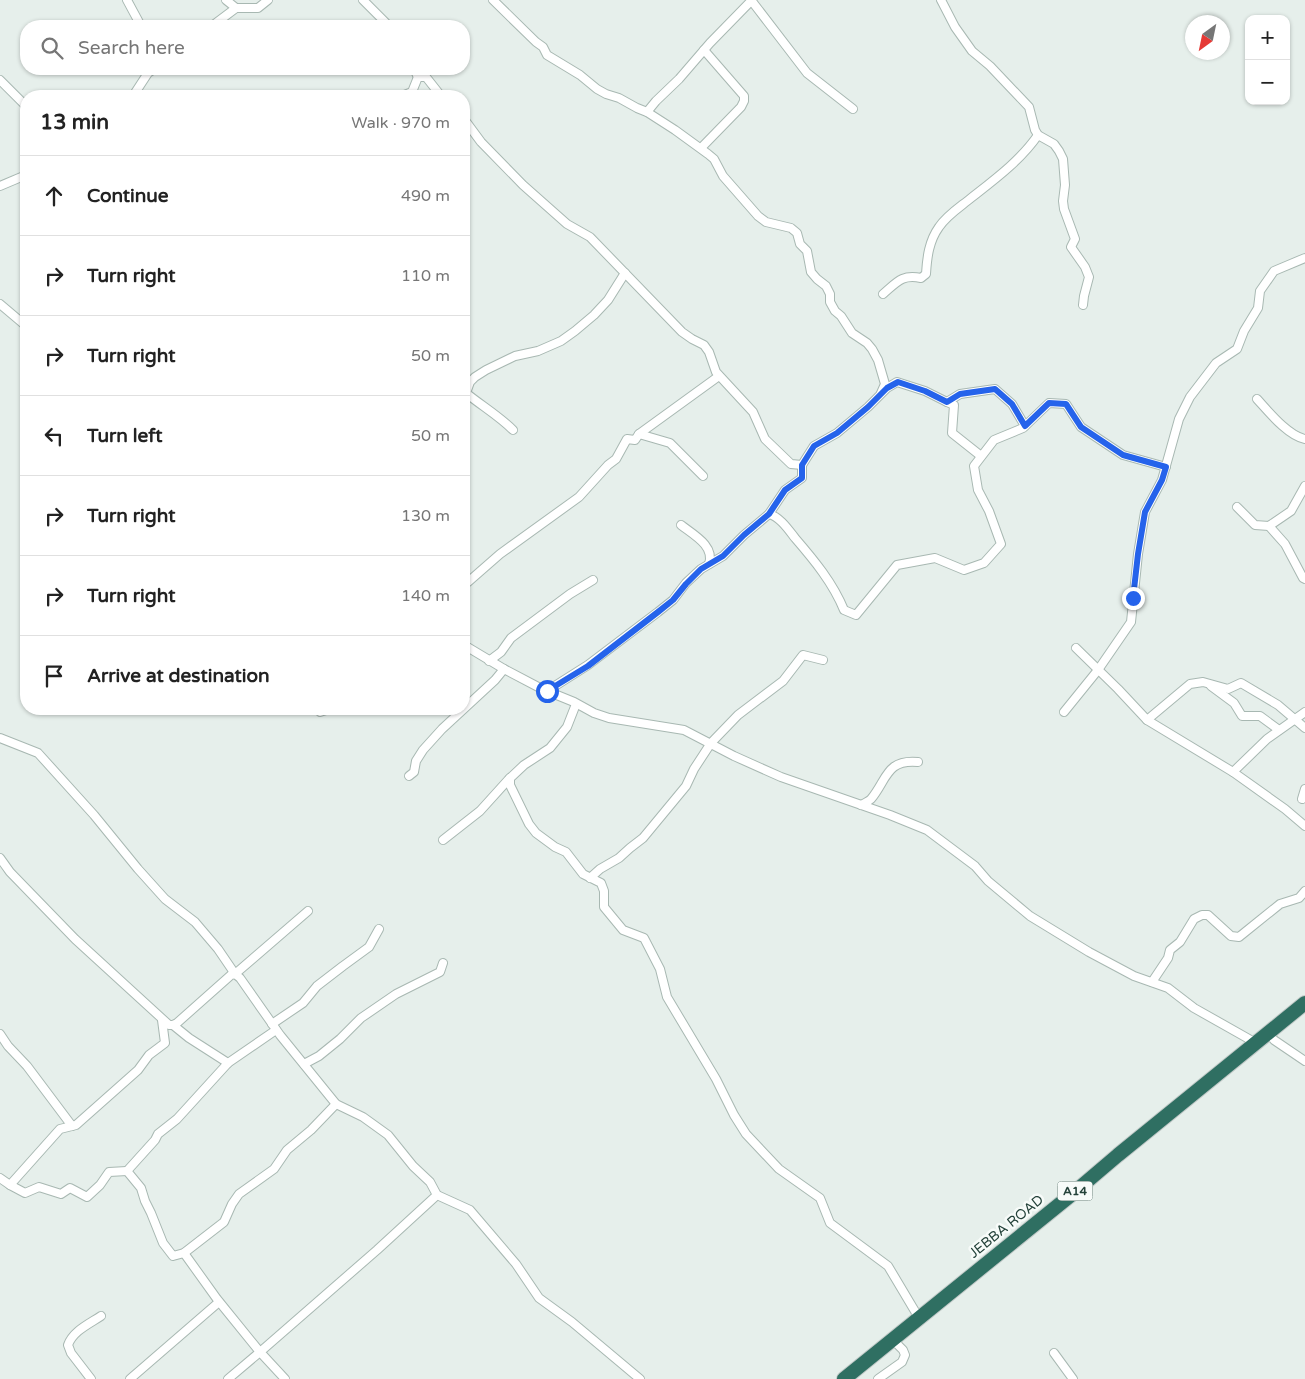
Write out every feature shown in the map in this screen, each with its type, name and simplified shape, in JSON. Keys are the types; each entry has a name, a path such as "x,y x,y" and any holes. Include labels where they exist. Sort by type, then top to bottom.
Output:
{"highway":[{"name":"JEBBA ROAD","path":"844,1379 1305,1003"},
{"path":"857,1379 1305,1015"}],"street":[{"path":"127,0 139,20"},
{"path":"226,0 236,8"},
{"path":"220,20 236,8 258,8 268,0"},
{"path":"363,0 382,20"},
{"path":"492,0 543,47 548,55 597,89 647,112 701,148 714,159 723,176 758,216 766,222 791,228 798,233 800,244 806,251 811,272 826,286 830,294 830,302 835,311 841,316 852,332 872,348 878,360 885,384 881,393"},
{"path":"647,112 751,0 808,73 853,109"},
{"path":"941,0 955,27 972,51 990,66 1029,107 1038,135 1054,144 1063,159 1064,209 1075,239 1071,247 1090,277 1084,296 1084,305"},
{"path":"701,148 744,102 744,96 704,50"},
{"path":"137,90 147,75"},
{"path":"413,90 418,77 426,78 436,90"},
{"path":"0,80 20,100"},
{"path":"470,127 481,142 523,185 567,224 590,237 682,332 704,345 709,352 716,372 754,412 765,439 791,464 802,465"},
{"path":"884,294 905,276 921,278 926,274 928,252 939,226 951,214 992,182 1026,150 1038,135"},
{"path":"0,186 20,178"},
{"path":"1064,712 1098,670 1131,622 1138,554 1145,512 1162,480 1179,419 1190,397 1216,363 1237,349 1244,331 1258,308 1260,291 1274,272 1305,258"},
{"path":"470,382 474,377 486,370 515,356 538,351 561,341 594,315 608,300 625,273"},
{"path":"0,304 20,321"},
{"path":"470,580 500,554 579,497 608,465 616,459 627,438 635,440 639,434 719,376"},
{"path":"547,691 588,666 673,600 701,569 723,556 769,514 785,490 802,478 802,465 814,446 843,428 881,393 898,382 925,391 954,405 952,433 981,456"},
{"path":"947,402 960,394 995,389 1012,404 1025,426"},
{"path":"470,398 501,418 513,430"},
{"path":"1257,399 1280,424 1300,438 1305,439"},
{"path":"769,514 782,523 817,564 840,600 844,610 856,615 897,564 935,558 964,570 984,563 1001,544 989,510 978,490 974,466 994,440 1023,428 1049,403 1066,404 1081,427 1123,455 1166,467"},
{"path":"639,434 670,443 703,476"},
{"path":"1237,507 1255,525 1269,526 1291,511 1305,486"},
{"path":"682,526 706,547 711,558 709,564"},
{"path":"1269,526 1285,544 1305,579"},
{"path":"490,660 502,652 511,638 570,594 593,580"},
{"path":"470,648 504,669 594,713 609,718 684,730 734,756 781,777 928,830 975,866 988,881 1030,916 1134,976 1168,988 1194,1008 1256,1043"},
{"path":"1076,648 1147,720 1233,772 1305,826"},
{"path":"590,878 600,869 619,858 643,838 686,786 694,769 711,743 738,715 783,681 803,656 823,660"},
{"path":"470,703 504,669"},
{"path":"1147,720 1190,684 1203,682 1228,689 1241,683 1278,705 1305,728"},
{"path":"1207,683 1234,703 1242,716 1260,716 1279,730"},
{"path":"443,840 480,811 524,765 550,748 567,727 576,704"},
{"path":"1233,772 1267,739 1305,712"},
{"path":"408,776 414,772 416,761 423,750 457,715"},
{"path":"0,738 38,753 94,815 165,900 195,922 218,949 274,1027 336,1104 363,1117 388,1135 413,1166 430,1182 437,1195 470,1210 516,1264 539,1298 572,1322 640,1379"},
{"path":"861,805 871,800 887,773 896,765 907,760 918,762"},
{"path":"510,778 513,793 529,824 536,832 566,852 583,874 601,883 604,891 604,907 623,930 644,938 660,969 667,997 712,1071 734,1115 746,1134 779,1169 820,1198 830,1223 888,1266 919,1318"},
{"path":"1302,799 1305,789"},
{"path":"498,792 513,793"},
{"path":"0,858 10,872 75,939 162,1020 169,1025 173,1025 189,1038 228,1063"},
{"path":"1152,982 1168,958 1170,950 1180,942 1194,919 1202,915 1208,915 1231,936 1239,937 1280,904 1299,898 1305,891"},
{"path":"173,1025 230,975 236,974 308,911"},
{"path":"162,1020 165,1043 150,1055 138,1070 76,1124 60,1129 3,1182 25,1193 39,1187 61,1194 70,1188 87,1197 109,1172 127,1170 155,1140 158,1134 177,1119 228,1063 303,1003 317,986 370,947 379,929"},
{"path":"304,1064 319,1056 361,1018 396,994 440,972 443,963"},
{"path":"0,1034 8,1046 27,1066 72,1126"},
{"path":"1274,1040 1305,1061"},
{"path":"0,1049 8,1046"},
{"path":"127,1170 141,1188 163,1243 173,1256 184,1253 224,1222 239,1194 274,1169 287,1150 311,1130 336,1104"},
{"path":"228,1379 377,1250 437,1195"},
{"path":"184,1253 219,1302 284,1379"},
{"path":"130,1379 219,1302"},
{"path":"91,1379 71,1353 68,1345 76,1332 101,1316"},
{"path":"878,1379 902,1362 905,1356 903,1350 898,1345"},
{"path":"1054,1353 1073,1379"}],"route":[{"path":"547,691 588,666 645,623 673,600 701,569 723,556 769,514 785,490 802,478 802,465 814,446 849,424 887,388 898,382 925,391 947,402 960,394 995,389 1012,404 1025,426 1049,403 1066,404 1081,427 1123,455 1166,467 1162,480 1145,512 1133,598"}]}
